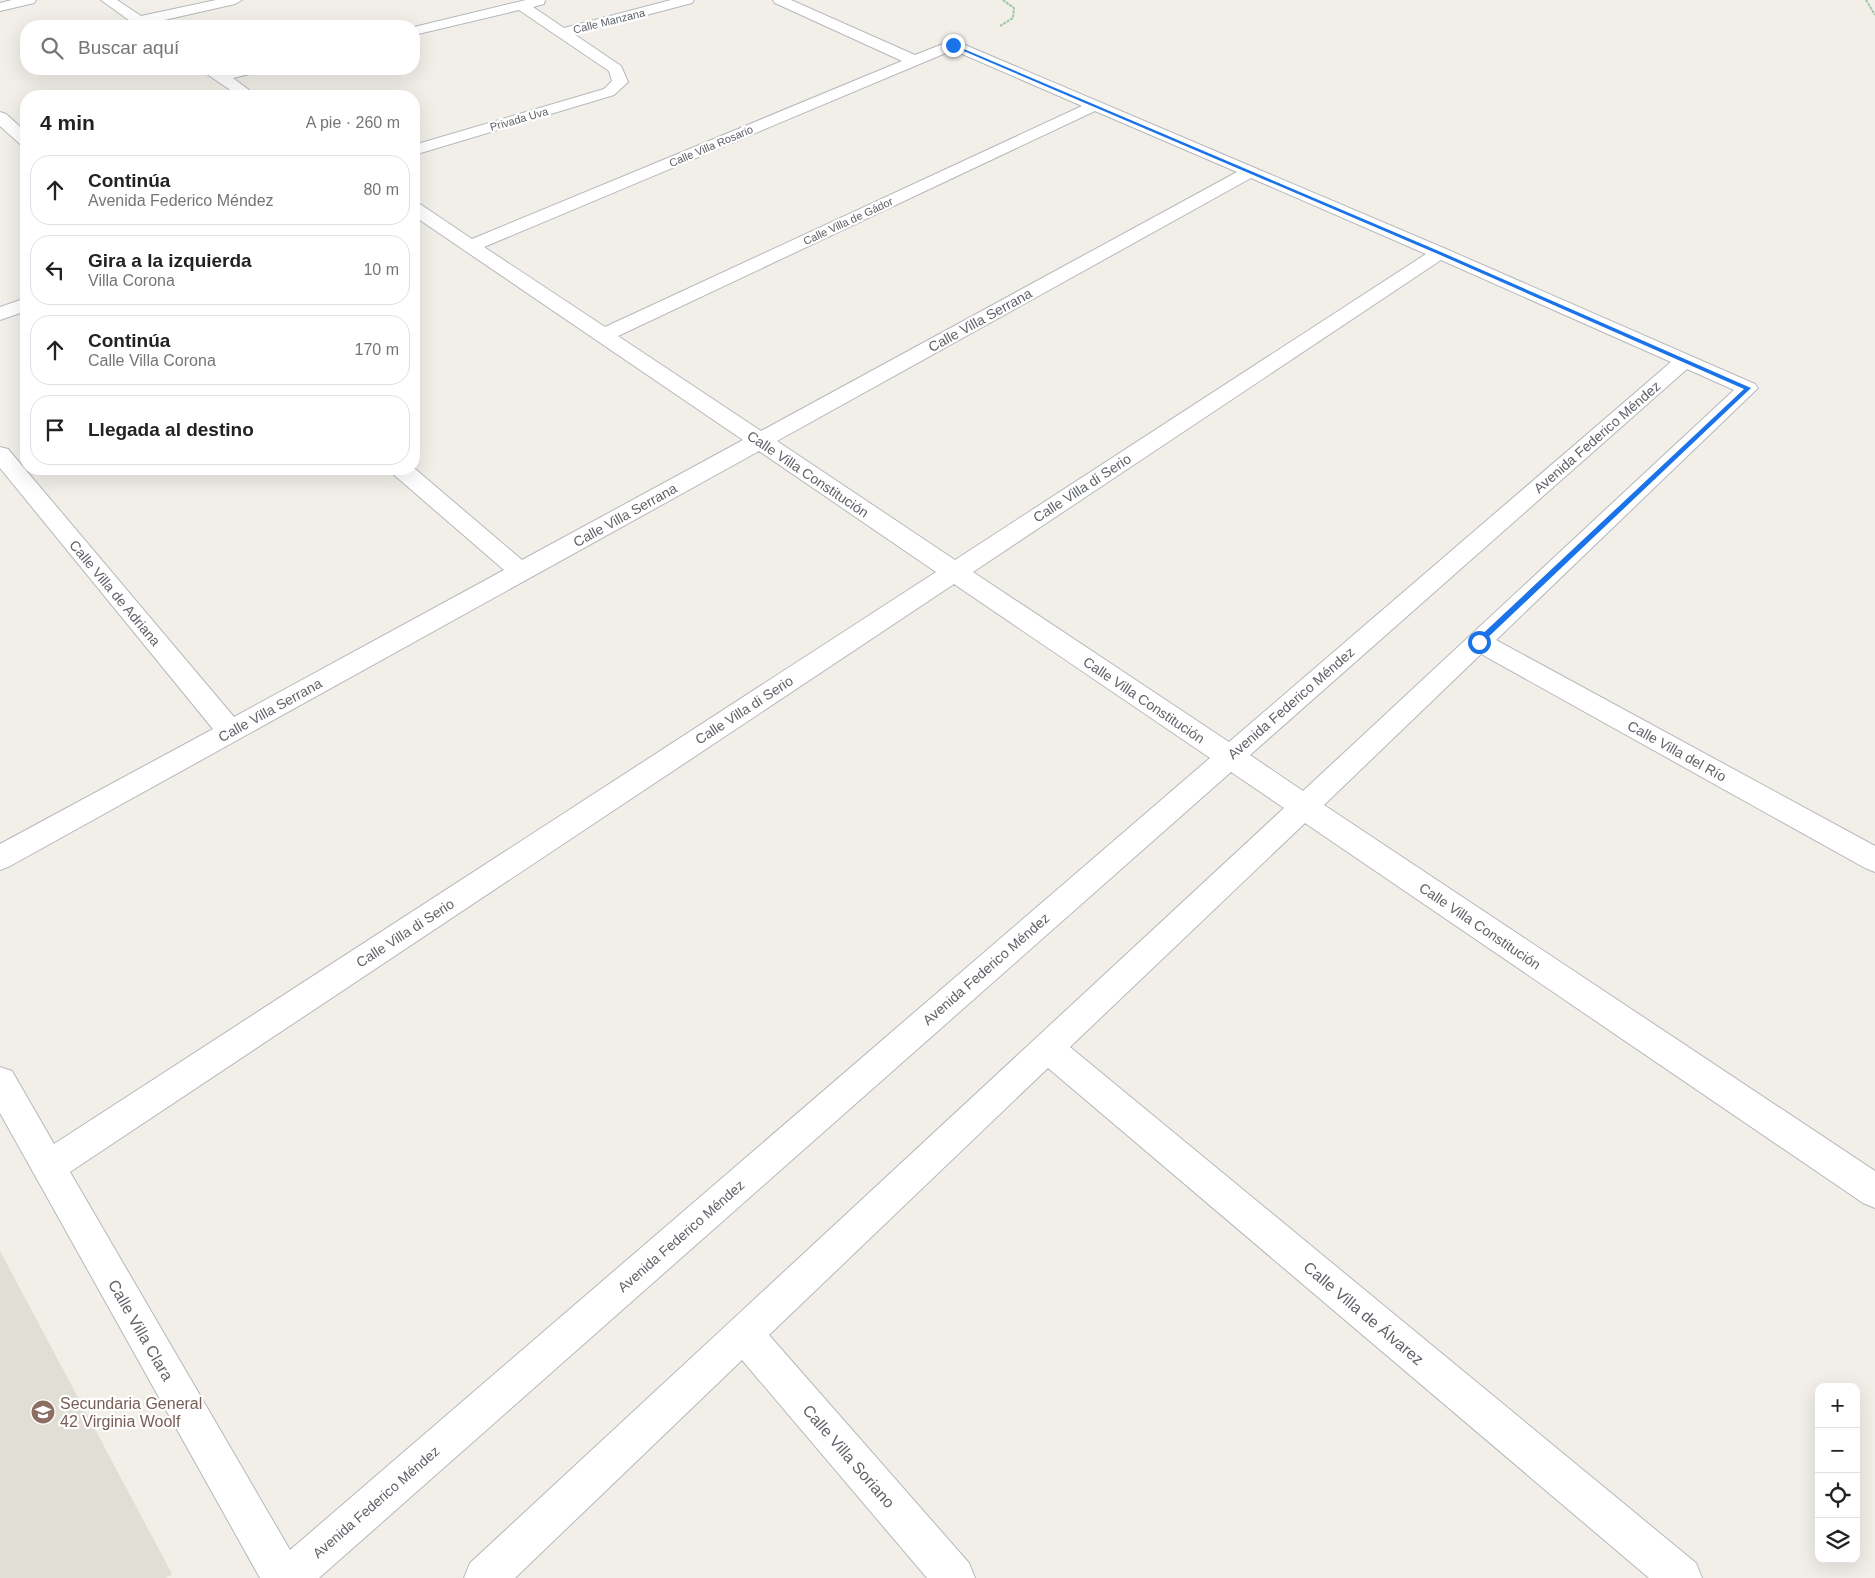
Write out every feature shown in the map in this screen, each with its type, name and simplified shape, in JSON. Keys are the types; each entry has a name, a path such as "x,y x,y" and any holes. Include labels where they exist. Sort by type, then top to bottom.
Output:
{"street":[{"path":"0,7 29,0"},
{"path":"108,0 138,20"},
{"path":"154,20 235,0"},
{"path":"420,30 543,0"},
{"name":"Calle Manzana","path":"561,33 687,0"},
{"path":"780,0 915,61"},
{"path":"521,5 561,33"},
{"name":"Privada Uva","path":"420,148 609,92 620,82 616,69 561,33"},
{"name":"Calle Villa Rosario","path":"470,246 953,45 1094,106"},
{"path":"218,75 240,90"},
{"path":"485,1578 1748,388 1440,253 1094,106"},
{"name":"Calle Villa de Gádor","path":"602,336 1094,106"},
{"path":"0,117 20,135"},
{"name":"Calle Villa Serrana","path":"0,858 1250,172"},
{"name":"Calle Villa Constitución","path":"420,212 1875,1192"},
{"name":"Calle Villa di Serio","path":"48,1167 1440,253"},
{"path":"0,314 20,306"},
{"name":"Avenida Federico Méndez","path":"288,1578 1684,360"},
{"name":"Calle Villa de Adriana","path":"0,454 230,732"},
{"path":"408,475 522,572"},
{"name":"Calle Villa del Río","path":"1479,642 1875,860"},
{"name":"Calle Villa de Álvarez","path":"1047,1048 1680,1578"},
{"name":"Calle Villa Clara","path":"0,1082 283,1578"},
{"name":"Calle Villa Soriano","path":"744,1334 954,1578"}],"path":[{"path":"1866,0 1875,14"}],"shaded area":[{"name":"Secundaria General 42 Virginia Woolf","path":"0,1251 172,1574 166,1578 0,1578"}],"place":[{"name":"Secundaria General 42 Virginia Woolf","path":"43,1412"}],"route":[{"path":"953,45 1440,253 1748,388 1479,642"}]}
